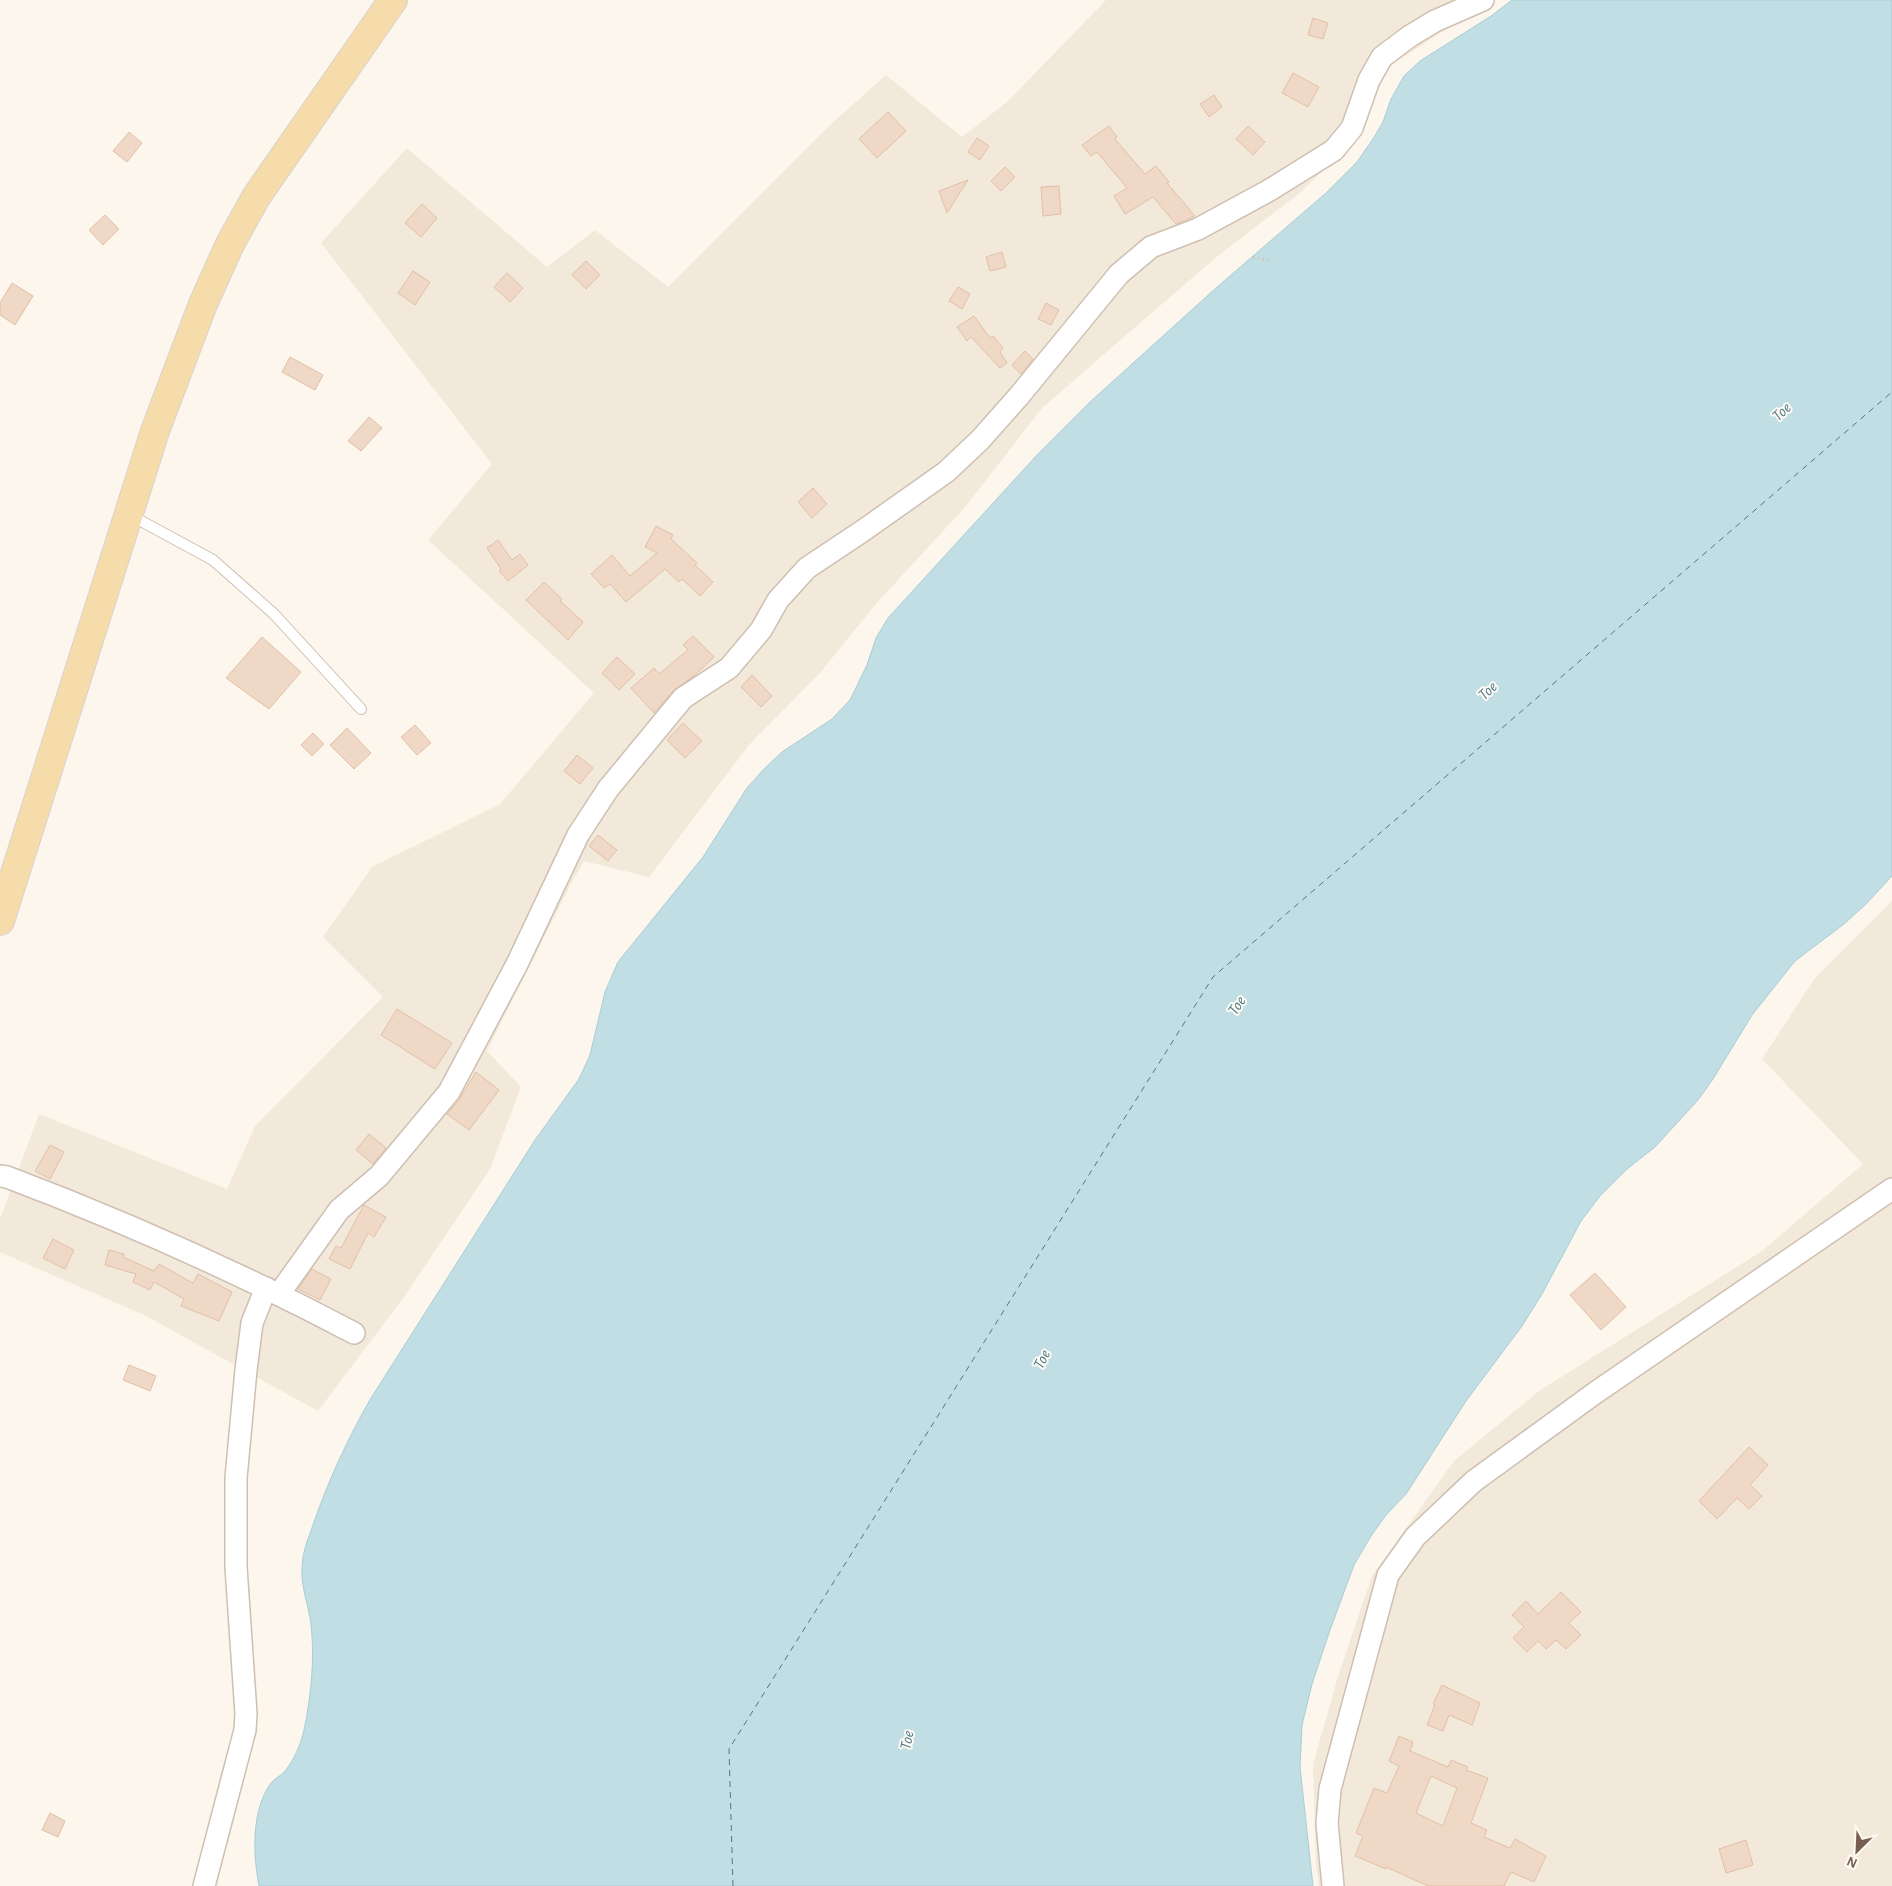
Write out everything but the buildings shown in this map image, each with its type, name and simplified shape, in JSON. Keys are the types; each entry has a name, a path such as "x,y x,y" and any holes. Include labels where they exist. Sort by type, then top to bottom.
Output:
{"main road":[{"path":"0,921 155,431 196,322 230,244 256,197 393,0"}],"street":[{"path":"204,1886 245,1730 246,1714 236,1567 236,1478 252,1323 273,1291 339,1210 379,1176 449,1092 517,964 578,835 608,789 683,698 729,668 761,630 778,600 807,568 946,472 980,440 1019,396 1119,274 1152,247 1198,229 1268,191 1334,150 1352,128 1369,80 1382,57 1410,36 1435,21 1483,0"},
{"path":"0,1176 31,1186 122,1222 273,1291 354,1333"},
{"path":"1333,1886 1327,1823 1330,1789 1388,1575 1415,1537 1474,1481 1595,1392 1892,1189"}],"lane":[{"path":"129,514 213,560 274,614 362,709"}],"path":[{"path":"1252,257 1270,261"}],"shaded area":[{"path":"1106,0 1491,0 1387,68 1361,133 1301,192 1214,259 1042,408 966,506 875,605 820,673 749,745 649,877 584,861 487,1051 521,1087 490,1169 404,1297 318,1411 146,1316 0,1252 0,1219 39,1114 227,1189 255,1126 383,997 323,937 372,867 500,804 594,693 428,540 492,464 321,243 407,148 547,267 595,230 668,287 829,126 886,75 962,137 1007,102"},
{"path":"1892,901 1892,1886 1319,1886 1316,1866 1313,1764 1339,1673 1372,1576 1454,1461 1539,1391 1762,1251 1863,1164 1762,1059 1815,978"}],"water":[{"name":"Toe","path":"1512,0 1892,0 1892,876 1844,924 1795,961 1752,1015 1698,1100 1655,1147 1627,1169 1600,1196 1581,1221 1542,1294 1522,1326 1466,1401 1406,1494 1386,1515 1371,1536 1354,1565 1312,1684 1302,1725 1300,1767 1313,1886 259,1886 255,1833 260,1806 264,1794 271,1783 285,1771 294,1757 304,1730 312,1678 313,1650 310,1618 302,1576 302,1563 307,1541 325,1492 346,1444 371,1398 535,1140 579,1079 590,1055 605,992 618,962 703,857 747,788 782,752 832,719 850,700 867,665 876,638 888,618 1037,455 1090,402 1216,288 1326,193 1357,162 1383,122 1391,99 1404,76 1420,61 1491,16"}],"ferry route":[{"path":"733,1886 729,1749 1213,977 1892,392"}]}
